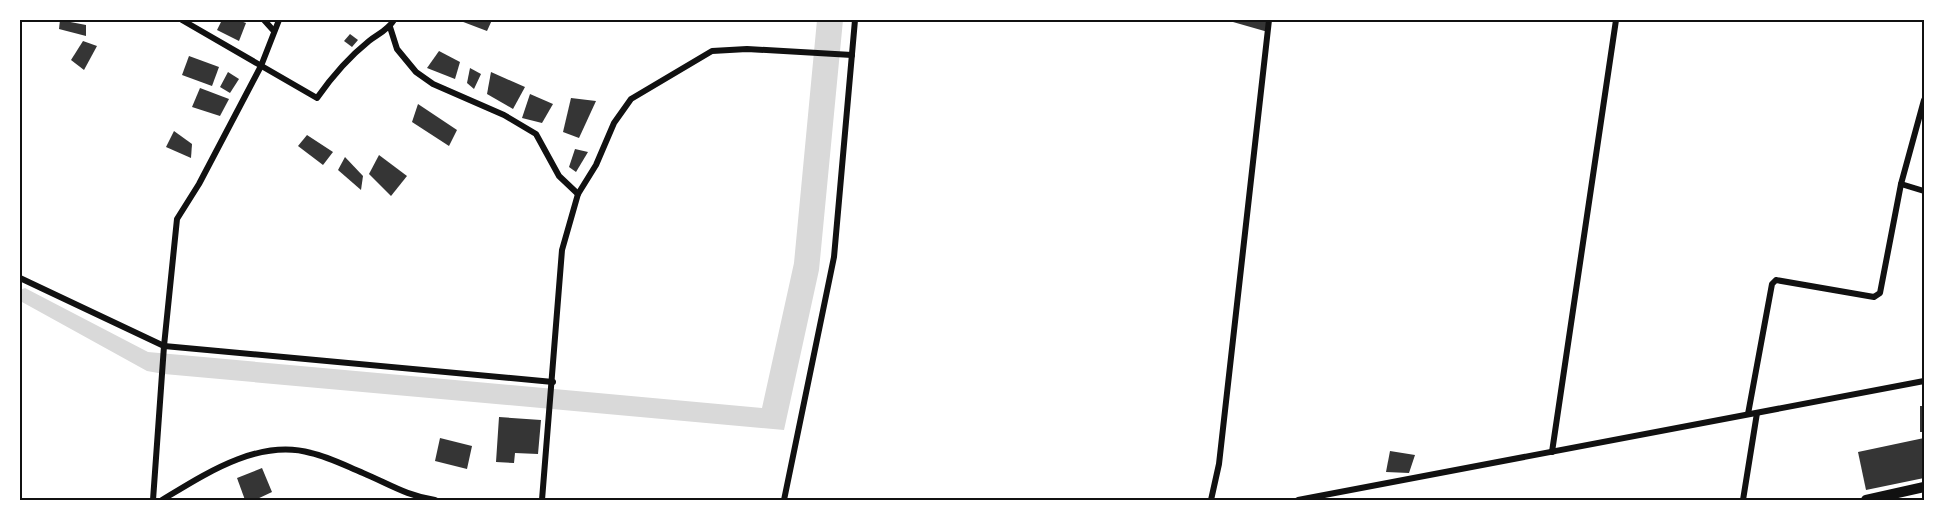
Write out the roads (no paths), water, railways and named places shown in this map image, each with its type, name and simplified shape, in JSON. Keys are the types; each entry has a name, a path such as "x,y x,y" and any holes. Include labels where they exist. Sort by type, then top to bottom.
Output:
{"main road":[{"path":"1866,501 1924,487"}],"street":[{"path":"182,20 317,98 327,84 360,50 390,27 394,20"},
{"path":"264,20 273,30"},
{"path":"153,501 164,348 177,219 199,184 261,66 273,30 279,20"},
{"path":"784,501 834,257 855,20"},
{"path":"1211,501 1219,464 1269,20"},
{"path":"1552,452 1616,20"},
{"path":"390,27 396,49 416,72 433,84 504,115 536,134 559,176 578,194"},
{"path":"542,501 562,250 578,194 596,165 614,123 631,99 659,80 712,51 852,55"},
{"path":"1748,414 1772,284 1776,280 1874,297 1880,293 1901,184 1924,100"},
{"path":"1901,184 1924,191"},
{"path":"20,278 164,348 553,385"},
{"path":"1298,501 1924,381"},
{"path":"1743,501 1757,413"},
{"path":"162,501 204,475 256,453 284,450 310,452 413,497 435,501"}]}
